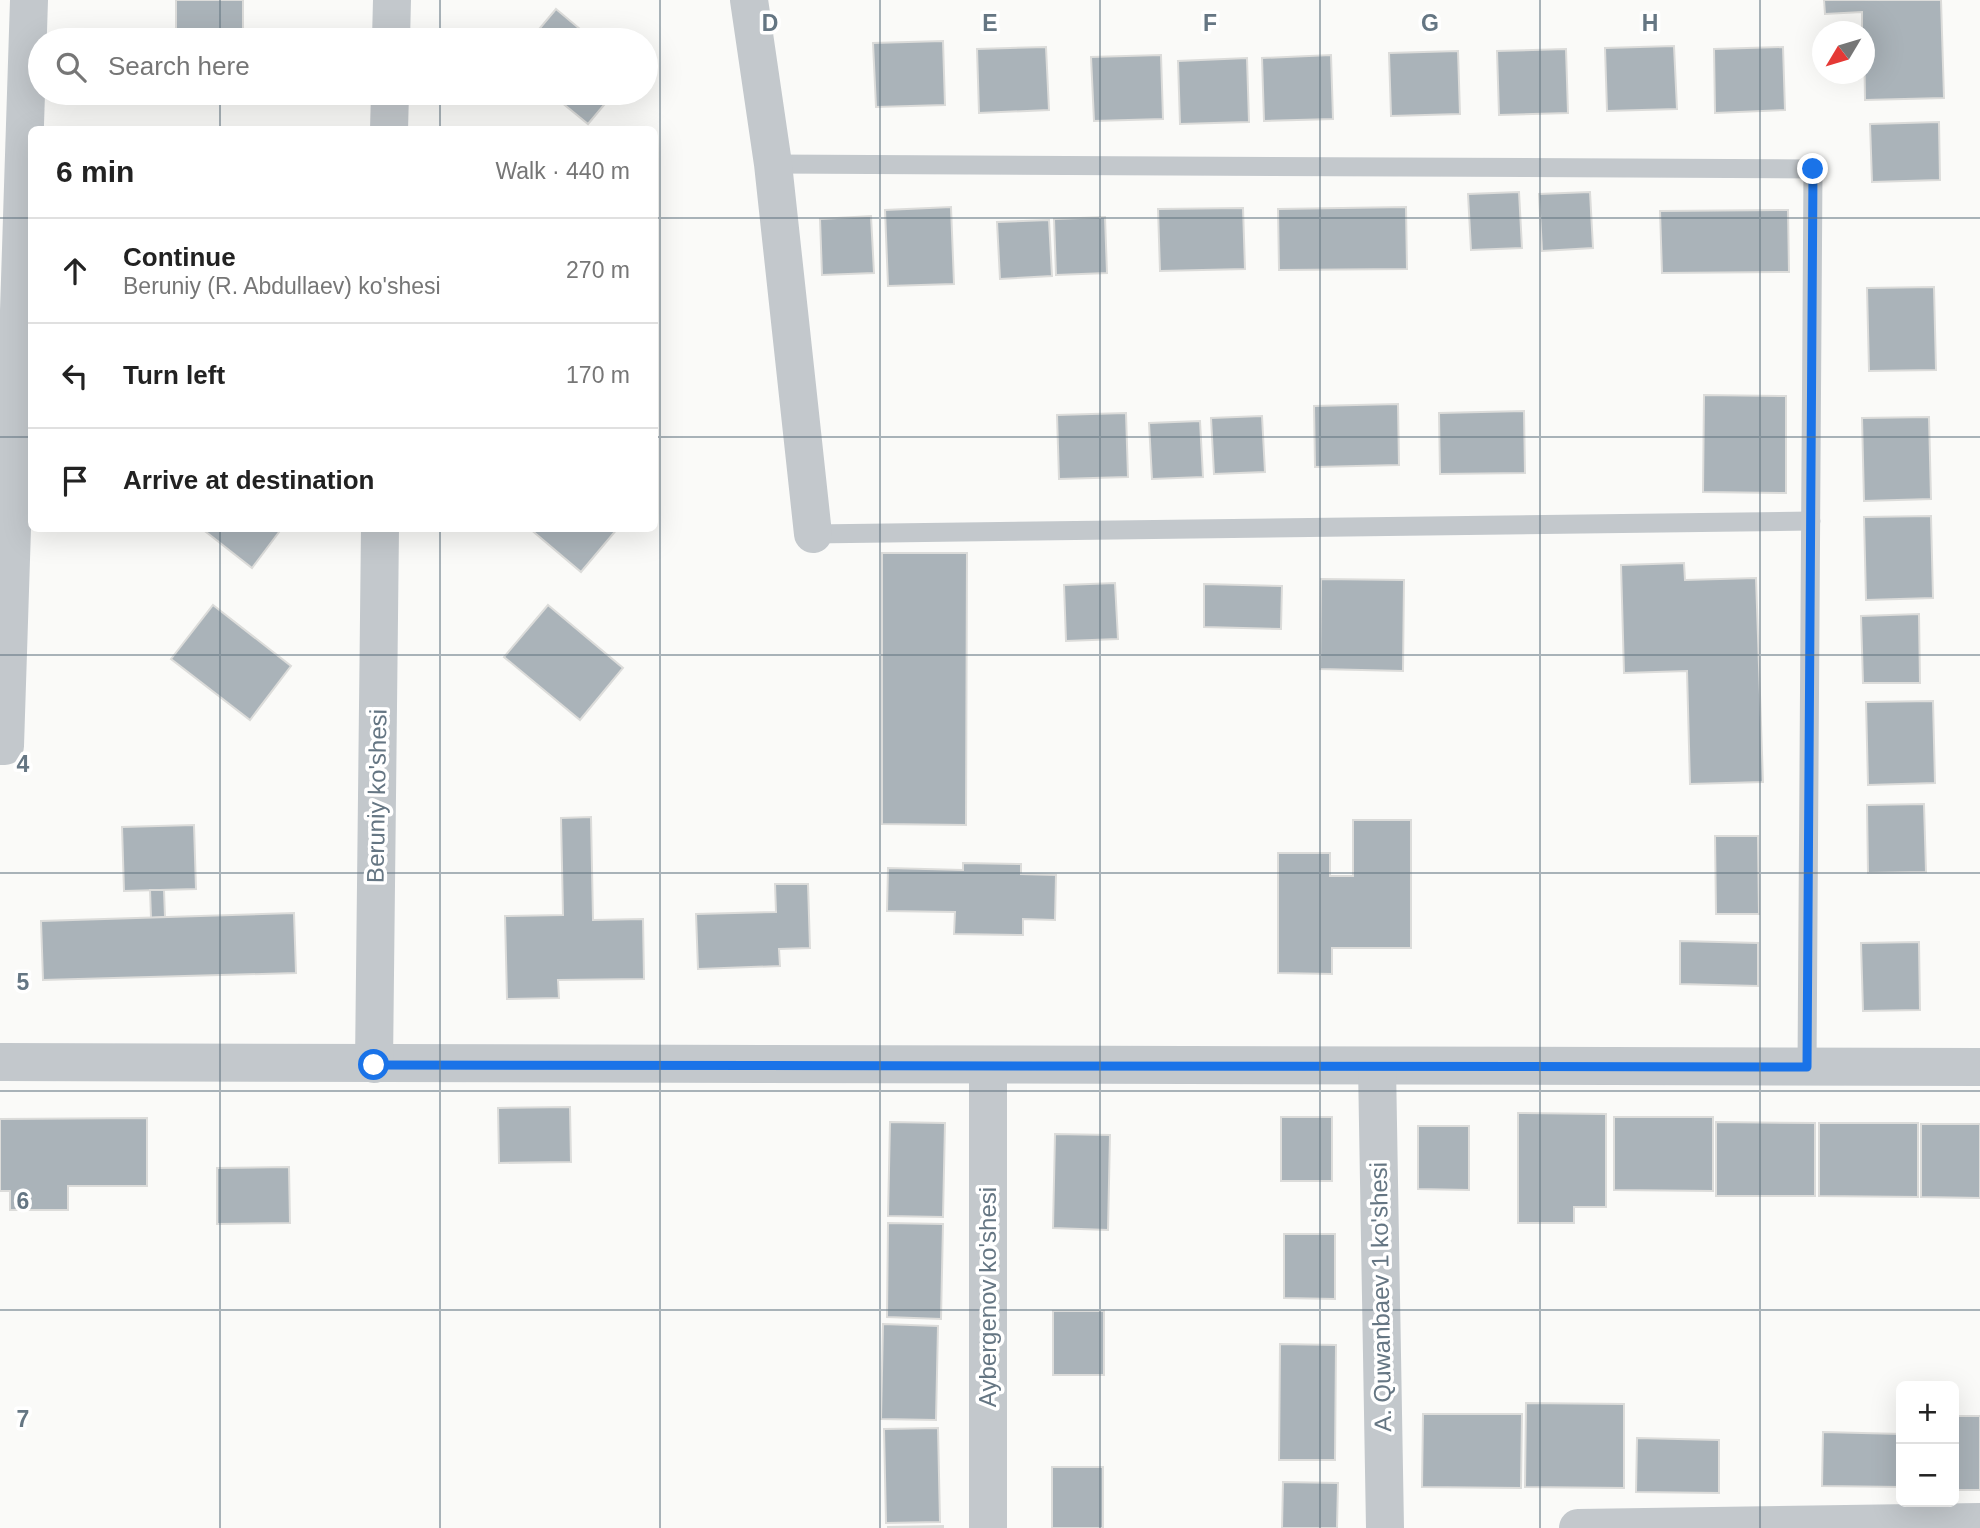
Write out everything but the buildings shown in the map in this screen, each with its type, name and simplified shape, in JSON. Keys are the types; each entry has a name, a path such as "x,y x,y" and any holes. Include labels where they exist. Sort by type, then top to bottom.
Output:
{"street":[{"path":"28,28 29,0"},
{"path":"391,28 392,0"},
{"path":"749,0 773,164 813,534"},
{"path":"0,746 5,746 28,31"},
{"path":"389,126 390,105"},
{"name":"Beruniy ko'shesi","path":"374,1065 380,532"},
{"path":"0,1062 1980,1068"},
{"name":"Aybergenov ko'shesi","path":"988,1066 988,1528"},
{"name":"A. Quwanbaev 1 ko'shesi","path":"1377,1066 1385,1528"},
{"path":"1578,1528 1980,1522"}],"lane":[{"path":"773,164 1813,169 1807,1067"},
{"path":"813,534 1811,521"}],"route":[{"path":"374,1065 1807,1067 1813,169"}]}
